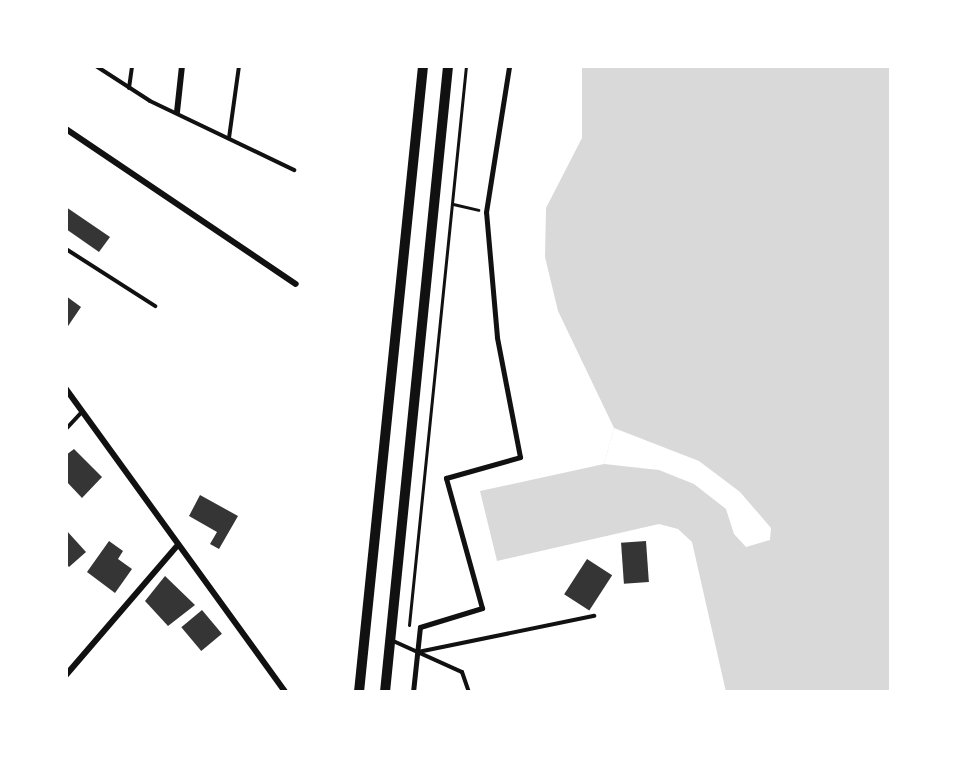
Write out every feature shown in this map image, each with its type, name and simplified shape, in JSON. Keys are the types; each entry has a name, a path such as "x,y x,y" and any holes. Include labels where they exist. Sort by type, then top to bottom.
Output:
{"main road":[{"path":"359,692 423,66"},
{"path":"385,692 448,66"}],"street":[{"path":"177,112 182,66"},
{"path":"413,692 420,627 482,608 446,478 520,456 497,337 486,212 509,66"},
{"path":"66,129 296,284"},
{"path":"66,389 176,547 285,692"},
{"path":"66,675 176,547"}],"lane":[{"path":"96,66 129,88 294,170"},
{"path":"129,88 132,66"},
{"path":"229,138 239,66"},
{"path":"66,249 155,306"},
{"path":"66,429 83,411"},
{"path":"417,652 594,616"},
{"path":"390,639 462,672 469,692"}],"path":[{"path":"406,646 465,66"},
{"path":"452,204 486,212"}],"shaded area":[{"path":"582,66 891,66 891,692 726,692 692,542 678,529 659,524 497,561 480,491 604,464 614,428 558,311 545,257 546,208 582,138"}],"pier":[{"path":"614,428 699,461 740,492 771,528 770,540 746,547 734,534 726,509 694,484 659,470 604,464"}],"building":[{"path":"66,207 110,237 99,252 66,229"},
{"path":"66,296 81,307 66,329"},
{"path":"74,449 102,477 82,498 66,481 66,455"},
{"path":"200,495 238,516 219,549 210,544 217,532 189,516"},
{"path":"66,530 86,552 69,567 66,564"},
{"path":"109,541 123,551 118,559 132,569 115,593 87,572"},
{"path":"646,541 649,582 624,584 621,543"},
{"path":"587,559 612,575 589,611 564,594"},
{"path":"165,576 195,605 168,626 145,601"},
{"path":"202,610 222,634 201,651 181,627"}]}
